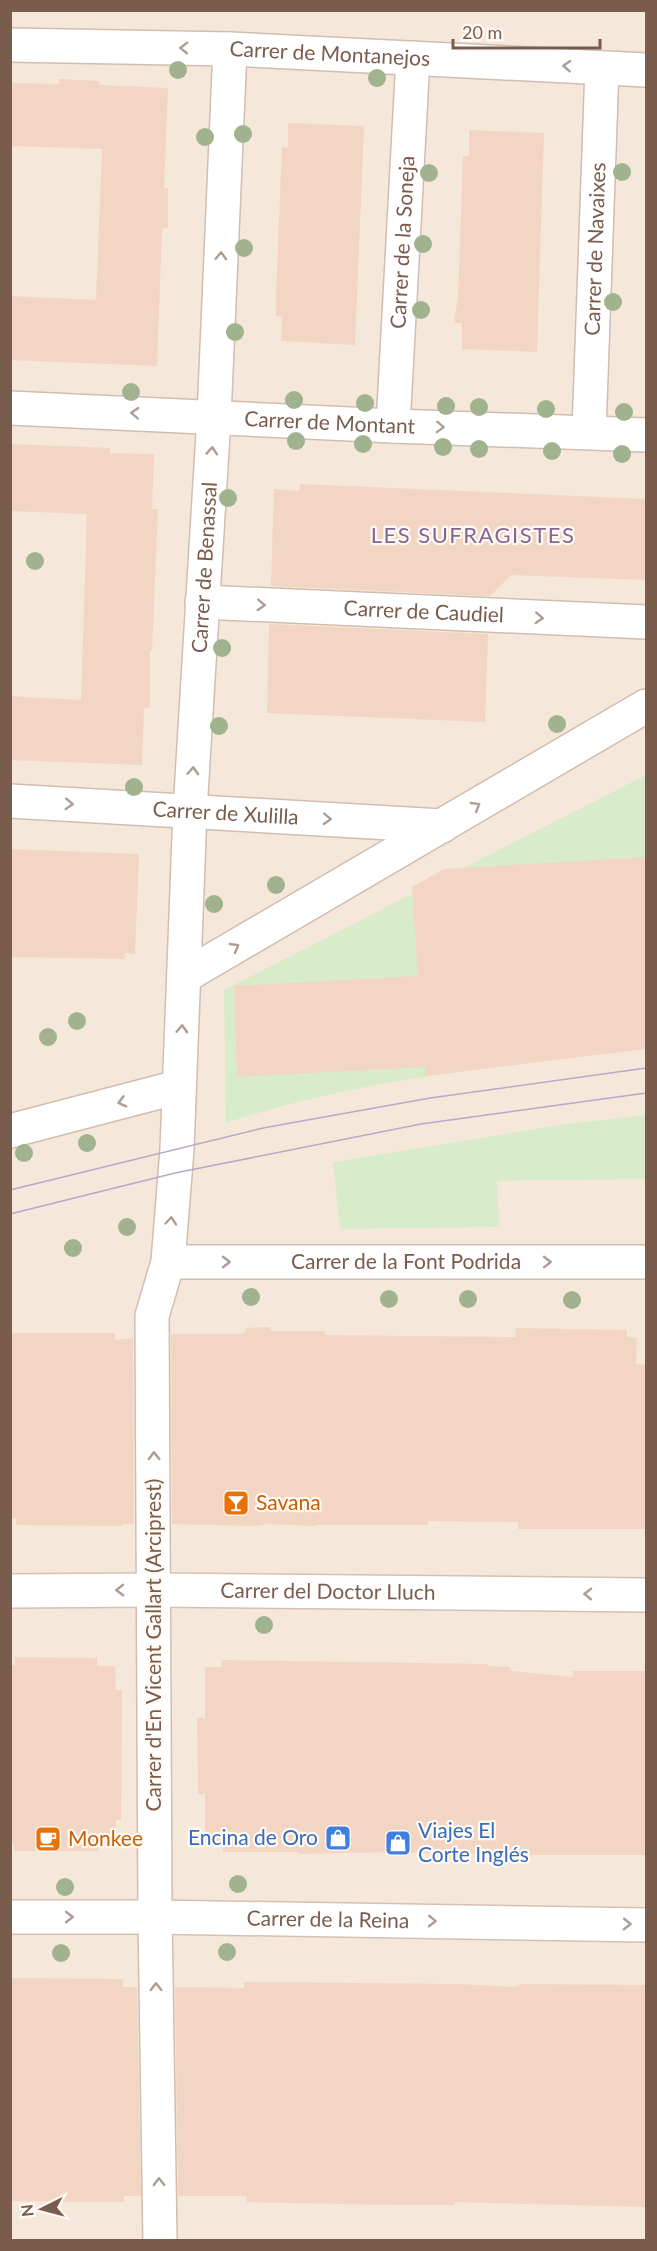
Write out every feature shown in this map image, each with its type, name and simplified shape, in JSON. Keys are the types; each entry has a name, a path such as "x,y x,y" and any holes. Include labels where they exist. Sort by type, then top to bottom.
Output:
{"street":[{"name":"Carrer de Montanejos","path":"10,45 230,49 646,70"},
{"name":"Carrer de Benassal","path":"178,1087 185,976 190,811 214,417 230,49"},
{"name":"Carrer de la Soneja","path":"393,426 413,58"},
{"name":"Carrer de Navaixes","path":"589,432 602,68"},
{"name":"Carrer de Montant","path":"10,408 646,435"},
{"name":"Carrer de Caudiel","path":"202,602 646,622"},
{"path":"185,976 646,706"},
{"name":"Carrer de Xulilla","path":"10,801 442,826"},
{"path":"10,1131 178,1087"},
{"name":"Carrer d'En Vicent Gallart (Arciprest)","path":"160,2241 154,1917 155,1590 152,1316 168,1262 177,1149 178,1087"},
{"name":"Carrer de la Font Podrida","path":"168,1262 646,1262"},
{"name":"Carrer del Doctor Lluch","path":"10,1591 155,1590 646,1595"},
{"name":"Carrer de la Reina","path":"10,1917 154,1917 646,1925"}],"shaded area":[{"path":"11,11 646,11 646,2240 11,2240"}],"green space":[{"path":"646,775 646,1049 487,1068 381,1084 277,1108 226,1123 224,990"},
{"path":"646,1115 646,1179 497,1181 499,1227 340,1229 333,1162 566,1124"}],"building":[{"path":"59,79 99,81 99,85 168,88 164,188 168,188 168,228 162,228 157,366 10,360 10,296 96,300 102,149 10,146 10,83 59,84"},
{"path":"288,123 364,126 355,345 281,341 282,317 276,316 276,296 282,147 288,148"},
{"path":"469,130 544,133 537,352 462,349 462,323 454,323 458,297 463,156 469,156"},
{"path":"10,444 110,448 110,453 154,454 152,509 158,509 152,651 150,651 150,708 144,708 142,765 10,760 10,696 81,700 87,514 10,511"},
{"path":"300,484 646,499 646,580 511,575 490,596 271,586 274,489 299,491"},
{"path":"269,624 488,634 485,722 267,713"},
{"path":"10,849 139,854 135,954 125,953 125,959 10,957"},
{"path":"646,857 646,1049 425,1076 425,1067 237,1077 234,986 418,976 412,887 444,869"},
{"path":"269,1327 272,1331 324,1331 325,1335 516,1337 515,1328 627,1330 627,1337 637,1338 636,1364 646,1365 646,1529 518,1529 518,1522 428,1521 428,1525 172,1524 171,1334 243,1334 247,1328"},
{"path":"10,1333 115,1333 115,1340 133,1338 134,1524 122,1524 122,1526 16,1525 16,1518 10,1518"},
{"path":"15,1657 97,1658 97,1666 115,1666 116,1690 122,1690 121,1820 116,1820 116,1844 98,1844 98,1851 14,1851 14,1843 10,1843 10,1665 15,1665"},
{"path":"222,1660 487,1664 488,1666 509,1667 512,1671 573,1677 573,1671 646,1671 646,1855 388,1852 298,1854 298,1852 223,1852 223,1844 205,1844 205,1794 198,1794 197,1718 205,1718 205,1667 222,1667"},
{"path":"10,1978 123,1979 123,1987 137,1987 141,2196 124,2196 124,2202 10,2201"},
{"path":"244,1982 460,1984 515,1987 520,1984 646,1985 646,2207 454,2202 455,2205 247,2202 246,2196 178,2196 175,1987 244,1988"}],"tram line":[{"path":"10,1190 263,1128 430,1098 646,1068"},
{"path":"10,1214 175,1173 421,1124 646,1093"}],"place":[{"name":"Savana","path":"236,1503"},
{"name":"Encina de Oro","path":"338,1838"},
{"name":"Monkee","path":"48,1839"},
{"name":"Viajes El Corte Inglés","path":"398,1843"}],"district":[{"name":"LES SUFRAGISTES","path":"473,535"}]}
